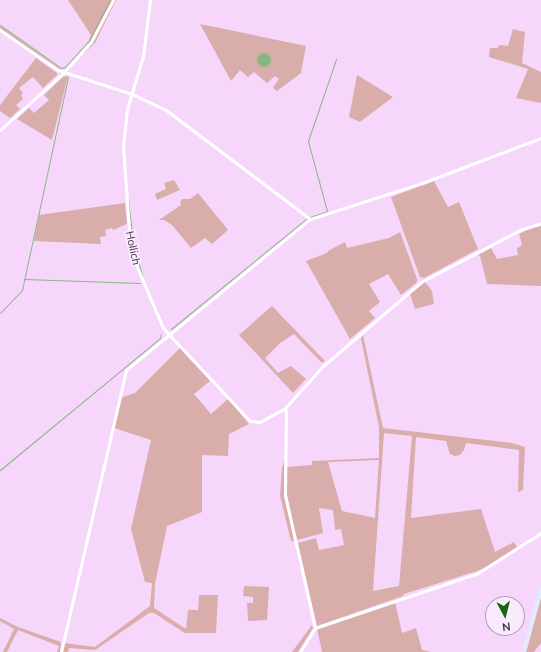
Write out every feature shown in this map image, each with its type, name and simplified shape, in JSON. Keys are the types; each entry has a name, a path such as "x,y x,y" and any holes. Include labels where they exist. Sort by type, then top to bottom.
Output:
{"main road":[{"path":"524,652 541,589"}],"street":[{"path":"0,130 63,73 91,42 113,0"},
{"name":"Hollich","path":"150,0 143,56 125,120 123,146 130,244 148,296 163,328 252,422 260,422 285,408 323,366 420,282 520,230 541,223"},
{"path":"0,30 63,73 132,94 166,110 310,219"},
{"path":"61,652 126,370 169,333 310,219 409,188 541,138"},
{"path":"285,408 285,495 315,628"},
{"path":"300,652 315,628 478,573 541,533"}],"shaded area":[{"path":"68,0 116,0 95,43 85,52 91,35"},
{"path":"200,24 306,46 301,73 277,91 273,88 279,79 275,76 267,83 254,72 248,77 240,70 231,81","holes":["266,54 269,56 263,67 258,63 260,55"]},
{"path":"0,26 60,69 57,69 0,28"},
{"path":"513,29 525,32 522,63 541,72 541,103 516,98 528,69 489,57 490,48 497,48 500,45 508,46"},
{"path":"264,53 269,55 271,60 269,65 264,67 259,65 257,60 259,55"},
{"path":"36,58 57,73 57,75 43,88 33,77 19,88 23,93 21,95 23,99 16,105 20,109 10,118 0,111 0,105"},
{"path":"357,75 393,97 360,122 349,117"},
{"path":"68,76 52,140 17,119 29,108 34,113 49,100 44,95 63,77"},
{"path":"174,180 180,190 157,200 155,194 166,189 164,183"},
{"path":"434,181 448,207 459,202 478,249 424,278 420,277 391,197"},
{"path":"198,193 228,230 212,244 205,238 191,248 172,225 164,220 159,220 181,205 180,202 182,199 190,199"},
{"path":"125,203 127,224 113,230 112,228 105,230 106,236 100,237 101,244 34,241 39,215"},
{"path":"541,226 541,286 487,284 480,256 478,255 491,248 497,259 518,255 517,248 522,244 519,234 530,228"},
{"path":"400,232 417,282 401,295 388,274 369,284 380,302 369,311 375,318 350,339 306,261 327,253 345,242 347,248 389,238"},
{"path":"425,282 432,291 434,304 415,309 410,294"},
{"path":"272,306 325,361 322,363 294,334 280,343 265,358 278,373 291,366 306,379 293,393 239,335"},
{"path":"363,335 383,428 512,443 525,447 523,490 518,492 519,450 466,443 464,450 460,455 455,456 450,454 446,441 416,437 411,518 481,509 495,552 514,542 517,547 486,567 477,571 404,594 403,596 317,626 298,543 316,538 319,550 344,545 341,529 335,530 333,510 319,508 323,533 297,540 287,495 287,467 312,465 312,461 379,458 379,427 361,339","holes":["384,433 412,436 399,586 373,591","379,460 375,518 342,511 328,462"]},
{"path":"180,348 210,381 194,394 211,414 228,399 249,424 229,434 228,456 202,455 202,512 167,526 155,584 154,608 186,629 188,610 198,610 199,595 218,595 216,633 185,633 154,613 149,613 95,650 69,648 68,652 62,652 64,643 95,647 150,606 152,583 145,582 131,529 151,440 114,428 120,398 135,393"},
{"path":"284,461 284,495 294,541 291,541 280,496"},
{"path":"244,586 269,587 267,620 248,621 247,603 253,603 253,597 243,596"},
{"path":"541,598 541,643 534,652 526,652"},
{"path":"395,602 402,633 416,628 422,650 431,652 322,652 317,629"},
{"path":"0,618 18,627 61,642 60,652 57,652 59,646 18,630 7,652 3,652 14,629 0,621"},
{"path":"312,625 313,628 298,652 292,652"}],"waterway":[{"path":"0,25 61,68 65,67 89,40 110,0"},
{"path":"310,217 327,211 308,141 336,59"},
{"path":"0,313 22,290 68,77"},
{"path":"128,200 132,235"},
{"path":"171,329 307,218"},
{"path":"132,240 142,276"},
{"path":"24,279 140,283"},
{"path":"0,470 160,338 161,334"}]}
